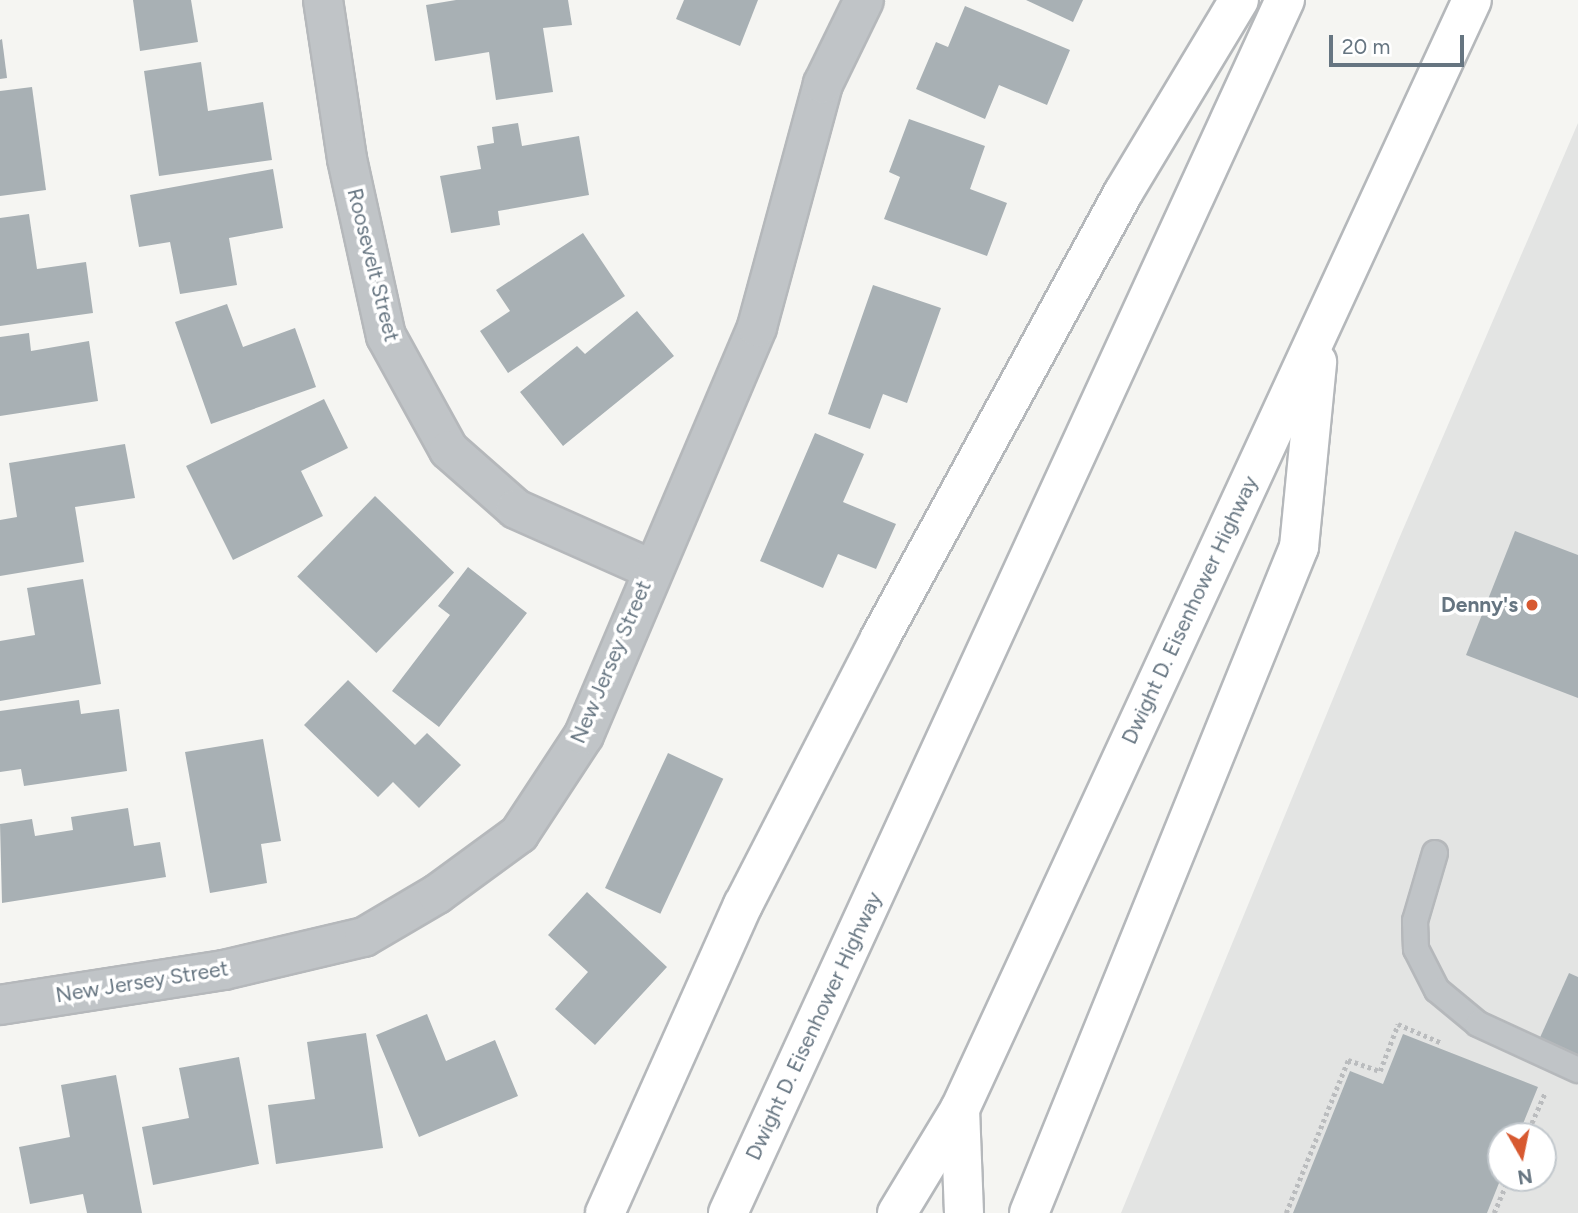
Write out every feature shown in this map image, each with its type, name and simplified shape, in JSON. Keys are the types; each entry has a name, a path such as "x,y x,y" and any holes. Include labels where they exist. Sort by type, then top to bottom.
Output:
{"highway":[{"path":"605,1213 743,905 880,638 1123,193 1239,0"},
{"name":"Dwight D. Eisenhower Highway","path":"728,1213 1285,0"},
{"name":"Dwight D. Eisenhower Highway","path":"897,1213 960,1109 1472,0"},
{"path":"1029,1213 1299,547 1319,334"},
{"path":"960,1109 964,1213"}],"street":[{"name":"Roosevelt Street","path":"323,0 346,159 386,336 449,450 516,509 651,569"},
{"name":"New Jersey Street","path":"0,1005 224,970 364,937 437,894 519,834 584,735 651,569 757,327 823,84 864,0"}],"lane":[{"path":"1435,853 1416,901 1415,921 1416,949 1437,990 1478,1024 1578,1070"}],"path":[{"path":"1286,1213 1348,1060 1380,1071 1398,1024 1448,1045"},
{"path":"1533,1122 1547,1087 1535,1082"},
{"path":"1494,1213 1503,1192"}],"shaded area":[{"path":"1578,123 1578,1213 1121,1213 1398,541"}],"building":[{"path":"133,0 191,0 198,42 140,51"},
{"path":"456,0 568,0 572,25 543,28 553,92 496,100 489,52 435,61 426,5"},
{"path":"684,0 758,0 740,46 676,19"},
{"path":"1026,0 1083,0 1073,22"},
{"path":"965,6 1070,50 1047,105 999,85 985,119 916,89 936,42 948,47"},
{"path":"2,39 7,78 0,79 0,40"},
{"path":"201,62 208,111 263,102 272,160 159,176 144,71"},
{"path":"32,87 46,190 0,196 0,91"},
{"path":"909,119 985,146 970,189 1007,203 987,256 884,219 900,177 889,172"},
{"path":"518,123 522,146 579,136 589,195 498,211 500,225 451,233 440,176 481,169 477,146 494,143 492,127"},
{"path":"273,169 283,228 229,238 237,285 180,294 170,242 139,247 130,195"},
{"path":"29,214 37,269 86,262 93,313 0,326 0,218"},
{"path":"583,233 625,296 508,373 480,331 510,311 496,290"},
{"path":"873,285 941,308 907,403 883,394 870,429 828,414"},
{"path":"227,304 243,347 295,328 316,387 211,424 175,322"},
{"path":"637,311 674,356 563,446 520,392 577,346 585,354"},
{"path":"29,333 31,351 89,341 98,401 0,416 0,337"},
{"path":"324,399 348,448 301,471 323,516 233,560 186,466"},
{"path":"815,433 864,454 843,502 896,524 876,569 838,554 823,588 760,561"},
{"path":"125,444 135,498 75,507 84,562 0,576 0,520 17,517 9,463"},
{"path":"375,496 454,572 376,653 297,577"},
{"name":"Denny's","path":"1515,531 1578,555 1578,698 1466,655"},
{"path":"468,567 527,613 439,727 392,691 450,615 438,606"},
{"path":"83,579 101,684 0,701 0,641 35,635 27,588"},
{"path":"348,680 415,745 427,733 461,765 419,808 393,782 378,797 304,725"},
{"path":"79,700 81,714 119,709 127,771 24,786 21,769 0,772 0,711"},
{"path":"263,739 281,841 261,844 267,883 210,893 185,752"},
{"path":"668,753 723,779 660,914 605,888"},
{"path":"128,808 134,846 160,842 166,877 2,903 0,824 32,819 35,836 73,830 71,817"},
{"path":"587,892 667,967 595,1045 555,1009 588,972 548,935"},
{"path":"1569,973 1578,977 1578,1060 1538,1042"},
{"path":"427,1014 446,1061 495,1040 518,1096 419,1137 376,1035"},
{"path":"366,1033 383,1148 276,1164 268,1105 315,1099 307,1042"},
{"path":"1403,1034 1538,1087 1524,1122 1487,1122 1487,1192 1495,1192 1487,1213 1293,1213 1350,1071 1383,1084"},
{"path":"239,1057 259,1164 153,1185 142,1127 189,1118 179,1068"},
{"path":"116,1075 142,1213 87,1213 83,1194 30,1204 19,1147 70,1137 61,1085"}],"place":[{"name":"Denny's","path":"1532,605"}]}
